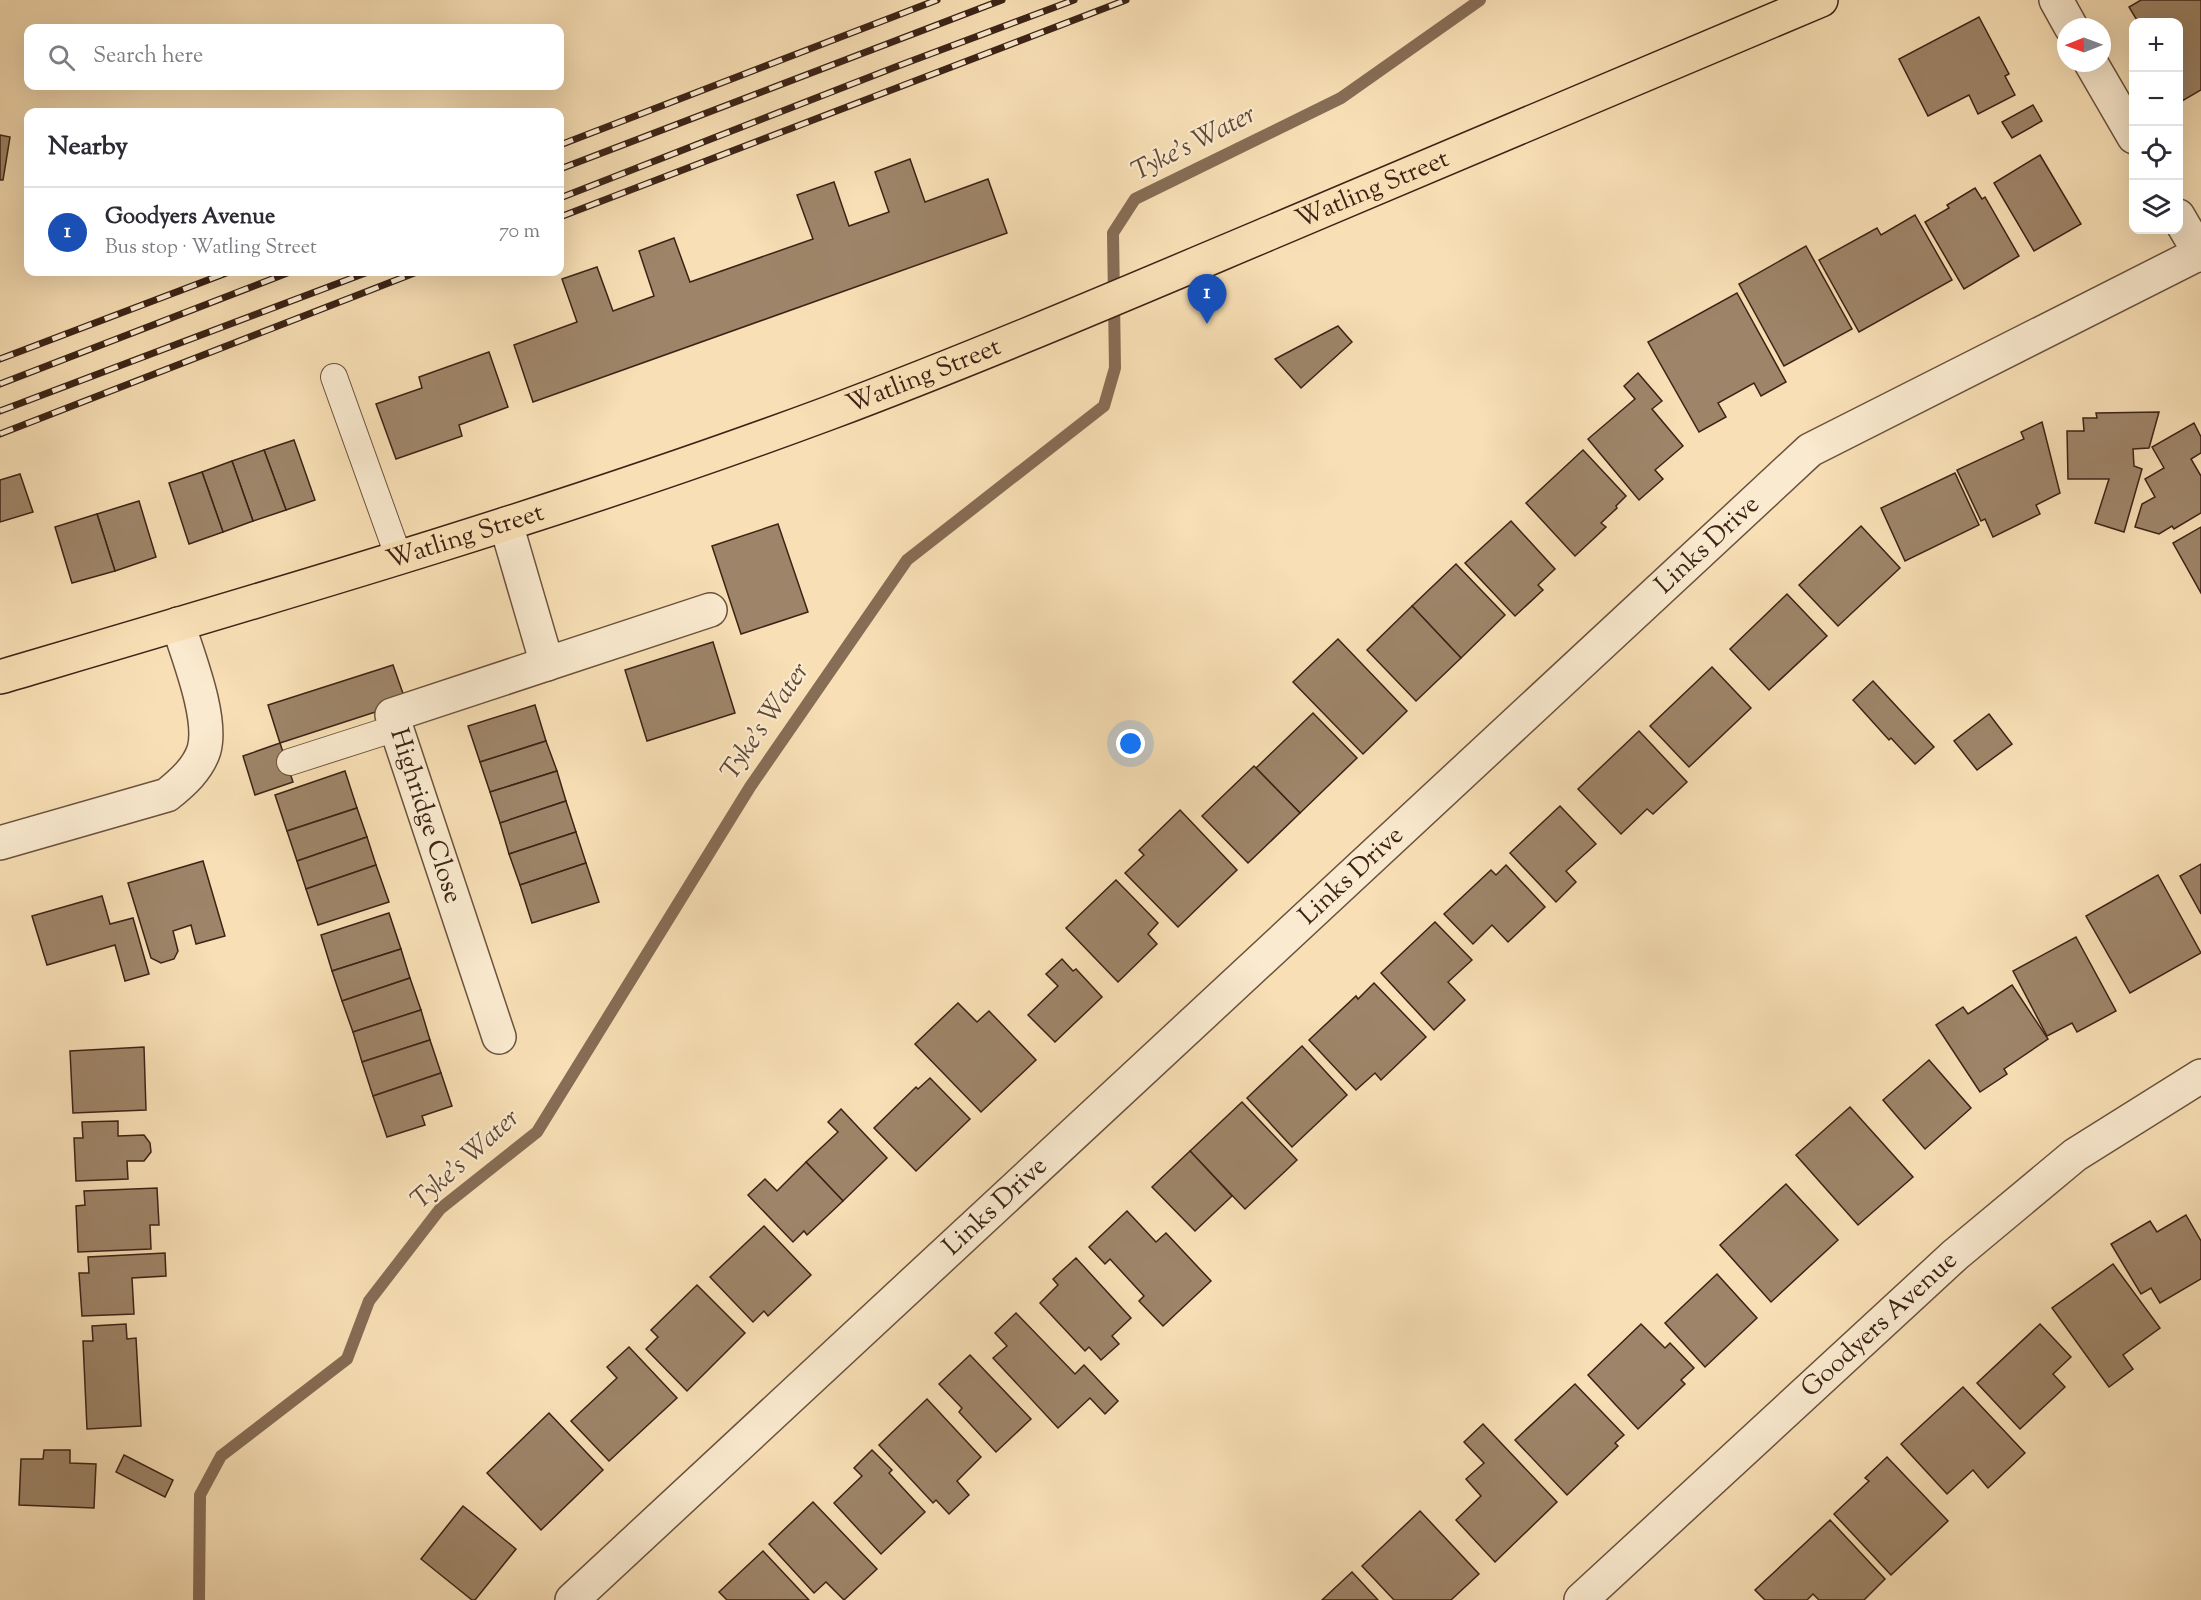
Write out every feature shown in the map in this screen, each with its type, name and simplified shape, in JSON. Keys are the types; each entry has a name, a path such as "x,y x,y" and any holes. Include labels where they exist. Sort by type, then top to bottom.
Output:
{"main road":[{"name":"Watling Street","path":"0,677 506,524 610,490 827,413 1057,323 1821,0"}],"street":[{"path":"2055,0 2066,18"},
{"path":"2096,72 2129,130"},
{"path":"2183,225 2200,254"},
{"name":"Links Drive","path":"572,1600 1810,450 2200,254"},
{"path":"506,524 547,664"},
{"name":"Highridge Close","path":"499,1036 392,715 710,610"},
{"path":"0,843 167,795 183,783 195,768 204,750 207,730 202,704 178,624"},
{"name":"Goodyers Avenue","path":"1581,1600 1955,1255 2074,1155 2201,1076"}],"lane":[{"path":"334,377 399,558"},
{"path":"290,762 396,728"}],"building":[{"path":"2141,0 2201,0 2201,90 2183,100 2183,18 2136,18 2129,7"},
{"path":"1979,17 2009,74 2005,76 2015,95 1978,114 1969,95 1928,116 1899,59"},
{"path":"2033,105 2042,121 2012,138 2002,122"},
{"path":"0,135 10,137 3,180 0,180"},
{"path":"2040,155 2081,224 2034,251 1994,183"},
{"path":"910,159 925,202 988,179 1007,233 533,402 514,345 577,322 562,279 597,267 613,311 654,296 639,251 674,238 690,282 813,239 797,195 834,182 849,226 889,212 875,172"},
{"path":"1975,188 1982,199 1985,197 2019,256 1964,289 1925,222 1949,208 1947,205"},
{"path":"1915,215 1952,280 1859,332 1819,260 1877,228 1881,235"},
{"path":"1806,246 1852,329 1784,366 1739,284"},
{"path":"1737,293 1786,382 1761,396 1754,383 1718,403 1726,417 1699,432 1648,342"},
{"path":"1338,326 1352,342 1301,388 1275,359"},
{"path":"489,352 508,407 459,425 462,436 396,459 376,404 422,388 419,377"},
{"path":"1638,373 1662,401 1652,409 1683,446 1655,470 1663,479 1639,500 1588,439 1635,399 1624,386"},
{"path":"2159,412 2149,448 2133,449 2134,466 2142,469 2124,532 2095,523 2109,479 2068,479 2067,431 2084,431 2083,418 2097,418 2096,413"},
{"path":"2042,422 2060,493 2036,505 2040,514 1993,537 1985,519 1981,521 1957,470 2024,439 2021,432"},
{"path":"2194,423 2201,437 2201,453 2191,459 2201,476 2201,513 2174,529 2172,526 2159,534 2135,527 2142,504 2155,497 2145,479 2164,468 2152,447"},
{"path":"294,440 315,500 286,510 264,450"},
{"path":"264,450 286,510 253,521 232,461"},
{"path":"1583,450 1626,496 1601,523 1606,527 1575,556 1526,503"},
{"path":"232,461 253,521 223,532 202,472"},
{"path":"202,472 223,532 189,544 169,483"},
{"path":"1955,473 1979,525 1905,561 1881,508"},
{"path":"20,474 33,512 0,522 0,480"},
{"path":"139,501 156,557 115,571 97,514"},
{"path":"97,514 115,571 72,583 55,527"},
{"path":"1511,521 1555,569 1538,585 1543,590 1515,616 1465,563"},
{"path":"778,524 808,612 741,634 712,546"},
{"path":"1861,526 1900,568 1838,626 1799,585"},
{"path":"2201,527 2201,593 2173,543"},
{"path":"1456,564 1505,615 1461,658 1412,606"},
{"path":"1787,594 1827,636 1769,690 1730,649"},
{"path":"1412,606 1461,658 1416,701 1367,650"},
{"path":"1338,639 1407,711 1363,754 1293,682"},
{"path":"713,642 735,713 647,741 625,670"},
{"path":"393,665 406,702 280,743 268,705"},
{"path":"1712,667 1751,708 1689,767 1650,726"},
{"path":"1873,681 1934,747 1915,764 1891,738 1889,740 1853,700"},
{"path":"535,705 546,741 480,762 468,726"},
{"path":"1313,713 1357,758 1300,813 1256,768"},
{"path":"1989,714 2012,744 1977,770 1954,741"},
{"path":"1639,731 1687,782 1653,814 1647,809 1621,834 1578,789"},
{"path":"546,741 557,771 490,792 480,762"},
{"path":"280,743 293,782 255,795 243,756"},
{"path":"1254,766 1300,813 1248,863 1202,816"},
{"path":"345,771 357,808 287,831 275,795"},
{"path":"557,771 566,801 500,823 490,792"},
{"path":"566,801 576,832 509,854 500,823"},
{"path":"1560,806 1596,844 1566,871 1576,882 1556,902 1510,853"},
{"path":"357,808 367,837 297,861 287,831"},
{"path":"1180,810 1237,870 1178,927 1125,873 1144,855 1139,850"},
{"path":"576,832 586,863 520,885 509,854"},
{"path":"367,837 376,865 306,889 297,861"},
{"path":"203,861 225,936 196,944 191,925 173,931 178,951 174,959 161,963 151,958 128,883"},
{"path":"586,863 599,902 532,923 520,885"},
{"path":"2201,864 2201,914 2180,876"},
{"path":"376,865 389,902 318,925 306,889"},
{"path":"1506,865 1545,907 1508,942 1492,925 1473,944 1444,914 1491,870 1496,875"},
{"path":"2158,875 2201,953 2130,993 2086,916"},
{"path":"1116,880 1158,923 1148,934 1157,944 1118,982 1066,928"},
{"path":"102,896 110,924 133,918 149,974 125,981 115,945 47,965 32,916"},
{"path":"389,913 401,949 332,971 321,935"},
{"path":"1435,922 1472,960 1448,982 1465,1000 1434,1030 1381,973"},
{"path":"2076,937 2116,1011 2077,1032 2072,1023 2047,1036 2013,971"},
{"path":"401,949 410,978 342,1001 332,971"},
{"path":"1062,959 1073,971 1076,969 1102,997 1055,1042 1028,1015 1058,986 1046,974"},
{"path":"410,978 421,1010 353,1032 342,1001"},
{"path":"1374,983 1426,1037 1381,1080 1375,1073 1356,1090 1309,1040 1356,996 1358,999"},
{"path":"2012,985 2048,1039 2004,1069 2007,1074 1980,1092 1936,1025 1963,1007 1968,1014"},
{"path":"958,1003 977,1022 989,1011 1036,1060 981,1112 915,1044"},
{"path":"421,1010 430,1040 362,1062 353,1032"},
{"path":"430,1040 441,1073 373,1096 362,1062"},
{"path":"1302,1046 1347,1095 1292,1147 1247,1098"},
{"path":"144,1047 146,1110 73,1113 70,1051"},
{"path":"1929,1060 1971,1108 1925,1149 1883,1100"},
{"path":"441,1073 452,1106 422,1116 425,1125 387,1137 373,1096"},
{"path":"930,1078 970,1119 916,1171 874,1128 916,1087 918,1089"},
{"path":"1242,1102 1297,1160 1245,1209 1190,1151"},
{"path":"1850,1107 1913,1177 1858,1225 1796,1155"},
{"path":"841,1109 887,1158 843,1201 806,1162 838,1132 828,1122"},
{"path":"118,1121 118,1136 144,1135 150,1143 151,1152 144,1161 127,1161 128,1179 76,1181 74,1138 83,1138 82,1122"},
{"path":"1190,1151 1232,1196 1195,1231 1152,1187"},
{"path":"806,1162 843,1201 807,1235 804,1231 793,1242 748,1195 765,1179 777,1191"},
{"path":"1786,1184 1838,1240 1771,1302 1720,1245"},
{"path":"157,1188 159,1225 150,1225 151,1249 78,1252 76,1206 85,1205 84,1191"},
{"path":"1127,1211 1156,1242 1166,1233 1211,1281 1163,1326 1139,1301 1144,1296 1110,1259 1105,1264 1089,1247"},
{"path":"2186,1215 2201,1241 2201,1279 2160,1303 2151,1288 2141,1294 2111,1244 2150,1221 2157,1232"},
{"path":"764,1226 811,1275 768,1316 764,1311 753,1322 710,1277"},
{"path":"165,1253 166,1276 132,1278 134,1314 82,1316 79,1273 89,1273 88,1257"},
{"path":"1076,1258 1131,1318 1112,1336 1119,1344 1101,1360 1089,1347 1085,1351 1040,1303 1058,1285 1053,1279"},
{"path":"2113,1264 2160,1328 2123,1355 2133,1369 2109,1387 2052,1308"},
{"path":"1717,1274 1757,1318 1705,1367 1665,1323"},
{"path":"697,1285 745,1333 687,1391 646,1349 658,1337 651,1330"},
{"path":"1016,1313 1075,1374 1084,1365 1118,1401 1105,1414 1090,1398 1058,1428 993,1358 1007,1346 995,1333"},
{"path":"126,1324 127,1339 136,1338 141,1426 87,1429 83,1341 93,1341 92,1326"},
{"path":"1641,1324 1665,1348 1670,1343 1694,1368 1681,1380 1685,1384 1638,1429 1588,1375"},
{"path":"2040,1324 2071,1357 2053,1374 2065,1387 2020,1429 1977,1383"},
{"path":"629,1347 677,1398 609,1461 571,1421 617,1378 607,1367"},
{"path":"970,1355 1031,1419 996,1452 959,1412 962,1408 939,1384"},
{"path":"1575,1384 1624,1435 1615,1443 1618,1446 1567,1495 1515,1440"},
{"path":"1963,1387 2025,1453 1988,1488 1973,1470 1947,1494 1901,1444"},
{"path":"927,1399 981,1457 957,1481 969,1495 949,1514 936,1500 933,1503 879,1445"},
{"path":"549,1413 603,1470 541,1530 487,1473"},
{"path":"1483,1424 1557,1502 1495,1562 1456,1520 1481,1496 1466,1479 1484,1463 1464,1442"},
{"path":"44,1450 70,1450 70,1463 96,1464 94,1508 19,1505 21,1459 43,1459"},
{"path":"872,1450 892,1470 889,1473 925,1512 881,1554 834,1503 862,1476 854,1468"},
{"path":"124,1455 173,1480 165,1497 116,1472"},
{"path":"1887,1457 1948,1521 1891,1575 1834,1514 1869,1481 1865,1478"},
{"path":"813,1502 877,1569 844,1600 826,1582 814,1593 769,1544"},
{"path":"463,1506 516,1549 475,1600 472,1600 421,1559"},
{"path":"1420,1511 1479,1574 1451,1600 1394,1600 1362,1566"},
{"path":"1830,1520 1885,1579 1864,1600 1819,1600 1813,1594 1807,1600 1765,1600 1755,1590"},
{"path":"763,1551 809,1600 727,1600 719,1592"},
{"path":"1352,1572 1378,1600 1322,1600"}],"waterway":[{"name":"Tyke's Water","path":"199,1600 200,1495 221,1456 347,1359 369,1301 440,1209 537,1132 750,787 907,560 1104,406 1115,368 1113,233 1135,199 1341,98 1480,0"}],"railway":[{"path":"564,143 937,0"},
{"path":"564,167 1002,0"},
{"path":"564,196 1074,0"},
{"path":"564,215 1126,0"},
{"path":"0,359 218,276"},
{"path":"0,384 280,276"},
{"path":"0,411 357,276"},
{"path":"0,434 407,276"}],"place":[{"name":"Goodyers Avenue","path":"1207,324"}]}
